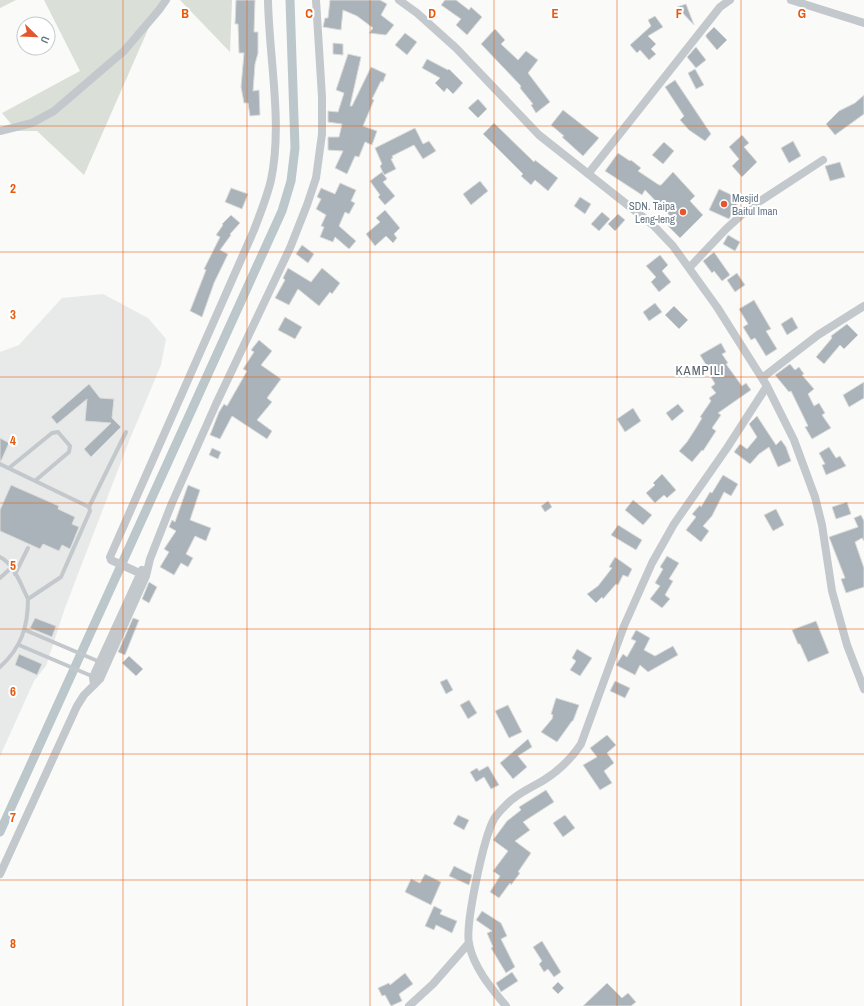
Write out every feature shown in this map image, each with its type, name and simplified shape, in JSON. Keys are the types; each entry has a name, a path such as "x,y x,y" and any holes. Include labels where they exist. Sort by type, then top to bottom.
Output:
{"street":[{"path":"0,131 32,124 54,112 124,51 166,0"},
{"path":"140,574 113,562 110,560 110,557 254,230 271,181 275,123 268,0"},
{"path":"0,874 77,706 94,679 140,574 150,559 216,404 290,248 308,205 316,178 322,134 316,0"},
{"path":"399,0 417,13 456,48 539,135 653,225 673,246 717,307 767,386 794,440 815,497 822,525 832,591 847,645 864,689"},
{"path":"588,174 720,7 730,0"},
{"path":"791,0 864,23"},
{"path":"689,268 726,229 748,209 823,160"},
{"path":"762,378 818,335 864,306"},
{"path":"506,1006 482,974 469,944 470,917 486,838 494,819 506,805 523,791 560,769 571,758 581,744 624,626 652,563 674,524 727,448 767,386"},
{"path":"409,1006 433,984 469,944"}],"lane":[{"path":"9,468 52,433 58,432 70,446 69,452 36,480"},
{"path":"28,599 55,582 65,572 90,511 89,507 126,432"},
{"path":"0,464 36,480 89,507"},
{"path":"15,574 28,548"},
{"path":"0,557 5,559 12,567 28,599 25,630 19,645 10,658 0,667"},
{"path":"0,578 12,567"},
{"path":"25,630 101,663"},
{"path":"19,645 94,679"}],"shaded area":[{"path":"0,0 16,0 0,8"},
{"path":"44,0 161,0 84,175 37,131 17,131 2,113 80,71 56,24 56,16 52,16"},
{"path":"180,0 232,0 230,52"},
{"path":"103,294 148,318 166,339 161,365 129,441 65,608 46,666 34,681 0,756 0,352 19,345 62,298"}],"building":[{"path":"236,0 255,0 254,32 258,32 258,53 255,64 253,91 259,90 260,115 250,116 248,103 244,103 241,87 244,53 239,53 238,24 235,24"},
{"path":"330,0 380,0 387,4 381,15 394,25 386,35 369,33 373,28 357,16 343,10 341,30 323,27 325,18 328,18"},
{"path":"445,0 456,0 469,10 471,7 482,17 467,35 456,25 461,19 441,5"},
{"path":"686,4 694,25 677,7"},
{"path":"655,16 663,27 648,36 656,44 651,49 656,54 649,60 640,50 637,53 630,45 651,26 648,20"},
{"path":"714,27 727,40 717,50 706,37 706,35"},
{"path":"495,29 505,40 501,44 518,60 526,51 538,60 528,73 550,102 536,113 531,105 533,104 520,88 521,86 481,44"},
{"path":"405,33 417,42 407,55 395,45"},
{"path":"333,43 343,44 343,55 333,54"},
{"path":"696,47 706,60 696,68 687,57"},
{"path":"348,54 361,57 350,106 352,106 371,67 386,74 383,82 381,81 372,99 374,100 363,126 377,131 372,145 365,142 359,157 355,156 347,174 335,168 343,151 328,150 328,137 339,137 342,124 328,122 328,111 338,112 344,93 336,90"},
{"path":"427,59 448,70 449,69 463,83 453,94 447,88 444,92 435,83 440,78 422,68"},
{"path":"695,69 704,85 696,89 688,73"},
{"path":"675,80 711,134 705,141 689,130 680,120 684,116 665,87"},
{"path":"864,95 864,114 835,135 826,124 839,111 855,103"},
{"path":"478,99 487,109 478,118 468,108"},
{"path":"563,110 599,138 583,156 551,125"},
{"path":"494,123 534,162 535,160 558,178 548,191 535,180 531,185 521,176 523,174 483,134"},
{"path":"415,128 423,144 429,141 436,151 423,159 414,145 392,156 393,158 391,159 396,169 384,175 380,166 382,164 375,148"},
{"path":"742,135 749,143 744,147 757,162 742,177 732,166 739,159 729,147"},
{"path":"793,141 801,156 789,163 781,148"},
{"path":"664,142 674,151 663,164 652,155"},
{"path":"618,153 630,161 631,160 641,168 638,171 659,185 661,185 673,172 695,196 690,201 703,215 680,238 668,226 674,220 645,190 642,195 605,171"},
{"path":"840,162 845,177 830,181 825,166"},
{"path":"382,172 387,179 383,182 395,196 385,205 378,197 380,195 370,181"},
{"path":"480,181 488,191 471,205 463,194"},
{"path":"340,183 356,190 351,201 355,203 349,214 345,212 339,226 356,241 349,249 335,237 333,242 320,237 324,227 321,226 326,215 316,209 321,199 317,197 321,188 335,194"},
{"path":"231,188 248,194 242,209 225,202"},
{"name":"Mesjid Baitul Iman","path":"719,189 740,199 729,219 709,210"},
{"path":"580,197 591,204 585,214 574,206"},
{"path":"385,210 400,228 394,234 397,238 393,243 386,236 375,246 366,234 380,222 376,218"},
{"path":"602,212 610,219 599,231 591,224"},
{"path":"618,214 625,220 615,231 608,224"},
{"path":"231,215 240,223 230,234 231,235 220,250 228,254 214,283 202,317 190,311 206,270 204,269 220,237 216,235 223,225 222,224"},
{"path":"728,235 740,242 735,251 723,244"},
{"path":"302,245 314,254 308,263 296,254"},
{"path":"714,252 730,275 722,281 714,271 712,273 703,261"},
{"path":"660,255 668,265 662,271 671,282 659,292 651,282 656,277 646,266"},
{"path":"288,268 311,282 322,268 340,283 332,294 330,292 319,306 298,289 289,305 275,298 285,280 283,278"},
{"path":"737,273 745,285 735,292 727,280"},
{"path":"754,300 771,329 766,331 777,349 766,356 755,338 751,340 743,327 748,324 739,309"},
{"path":"655,303 662,312 649,321 643,312"},
{"path":"674,306 688,320 679,329 665,315"},
{"path":"285,317 302,327 295,339 278,330"},
{"path":"792,317 798,328 787,335 781,324"},
{"path":"847,324 858,335 844,349 840,345 824,364 816,357 832,338 831,336"},
{"path":"259,340 272,351 261,365 281,379 267,398 272,402 257,420 272,431 267,439 232,416 220,439 210,435 219,412 224,404 227,406 247,371 243,369 254,352 251,350"},
{"path":"721,343 726,352 722,354 728,363 726,364 742,386 746,383 751,390 718,413 721,415 712,428 716,431 703,451 702,450 692,462 679,451 687,442 702,418 700,417 711,401 709,398 716,393 711,387 715,384 711,377 713,376 700,355"},
{"path":"790,364 795,370 799,367 804,374 802,375 814,389 808,394 814,406 819,403 825,413 822,415 831,428 812,439 805,427 808,426 791,391 789,392 775,375"},
{"path":"864,382 864,398 849,407 843,395"},
{"path":"89,384 100,398 114,399 112,418 121,427 91,457 84,449 111,423 85,421 87,399 57,424 51,417"},
{"path":"678,404 684,411 672,421 666,413"},
{"path":"633,408 641,421 625,432 617,419"},
{"path":"757,416 776,445 781,440 786,447 791,461 778,467 769,447 759,454 750,464 734,452 740,444 747,449 757,437 749,424"},
{"path":"0,438 9,443 1,461 0,461"},
{"path":"829,447 836,458 840,456 846,466 826,475 822,465 825,464 819,453"},
{"path":"212,448 221,452 218,459 209,455"},
{"path":"662,474 676,490 667,498 664,495 655,503 646,493 655,485 653,483"},
{"path":"723,475 738,484 731,496 724,492 712,516 703,526 709,531 701,542 686,530 696,517 692,514 700,505 701,507"},
{"path":"11,485 59,506 58,509 75,517 72,524 79,527 70,549 62,545 59,551 43,544 40,549 0,531 0,510"},
{"path":"188,485 200,490 190,520 211,528 206,541 195,536 186,554 193,558 188,567 181,563 174,575 160,567 169,552 164,549 176,531 169,527 172,520 175,522"},
{"path":"633,500 652,515 643,525 625,510"},
{"path":"548,501 552,507 545,512 541,506"},
{"path":"847,502 851,514 836,519 832,507"},
{"path":"776,509 784,525 773,531 764,515"},
{"path":"861,515 864,521 864,541 862,538 855,542 864,568 864,587 846,593 841,579 845,578 829,537 858,527 854,518"},
{"path":"618,525 642,540 636,550 611,535"},
{"path":"667,556 679,563 669,579 673,581 665,595 670,599 662,608 650,599 660,586 655,583 663,569 660,567"},
{"path":"615,557 632,569 628,577 623,575 618,585 616,584 603,599 602,597 596,603 587,594 598,586 612,568 609,567"},
{"path":"149,582 157,587 149,603 142,599"},
{"path":"35,618 56,626 52,637 30,628"},
{"path":"133,618 139,620 125,655 118,652"},
{"path":"816,621 829,653 808,662 792,630"},
{"path":"636,630 650,638 644,650 655,656 673,646 678,655 648,672 640,665 635,675 616,665 623,654 627,657 636,641 631,639"},
{"path":"577,649 592,658 580,676 570,670 576,661 572,658"},
{"path":"19,654 42,664 37,675 15,665"},
{"path":"129,656 143,669 136,676 122,663"},
{"path":"447,679 453,690 446,694 440,682"},
{"path":"615,681 630,688 625,698 610,691"},
{"path":"556,698 579,705 573,721 557,742 541,732 552,719 553,715 551,714"},
{"path":"469,700 477,713 468,719 460,705"},
{"path":"508,705 522,732 509,738 495,711"},
{"path":"607,735 616,745 607,753 614,763 604,771 612,783 600,790 583,765 597,757 590,748"},
{"path":"528,739 532,747 518,756 527,767 513,779 500,763"},
{"path":"488,766 499,785 491,789 484,777 476,782 470,772 477,768 479,771"},
{"path":"546,790 554,802 523,822 530,830 515,841 531,853 518,872 520,873 511,885 510,883 499,898 490,892 500,876 493,871 508,851 493,840 507,821 521,810 519,807"},
{"path":"458,815 469,820 464,830 453,824"},
{"path":"565,815 575,828 563,837 553,823"},
{"path":"454,866 472,875 469,885 449,876"},
{"path":"425,874 441,882 431,905 405,892 411,879 420,883"},
{"path":"434,906 442,910 440,914 457,921 452,933 436,925 434,930 425,926"},
{"path":"482,911 501,923 507,936 501,939 515,967 506,973 491,948 493,947 487,933 492,931 476,920"},
{"path":"542,941 561,972 554,977 548,969 544,972 539,964 542,961 533,947"},
{"path":"512,972 518,981 501,992 496,983"},
{"path":"405,973 413,984 399,994 402,1001 391,1006 385,995 382,996 378,988 389,983 390,985"},
{"path":"558,982 564,988 558,994 552,988"},
{"path":"607,983 622,998 628,993 636,1002 631,1006 583,1006"}],"waterway":[{"path":"0,832 282,211 291,181 295,148 290,0"}],"place":[{"name":"Mesjid Baitul Iman","path":"724,204"},
{"name":"SDN. Taipa Leng-leng","path":"683,212"}],"district":[{"name":"KAMPILI","path":"700,370"}]}
